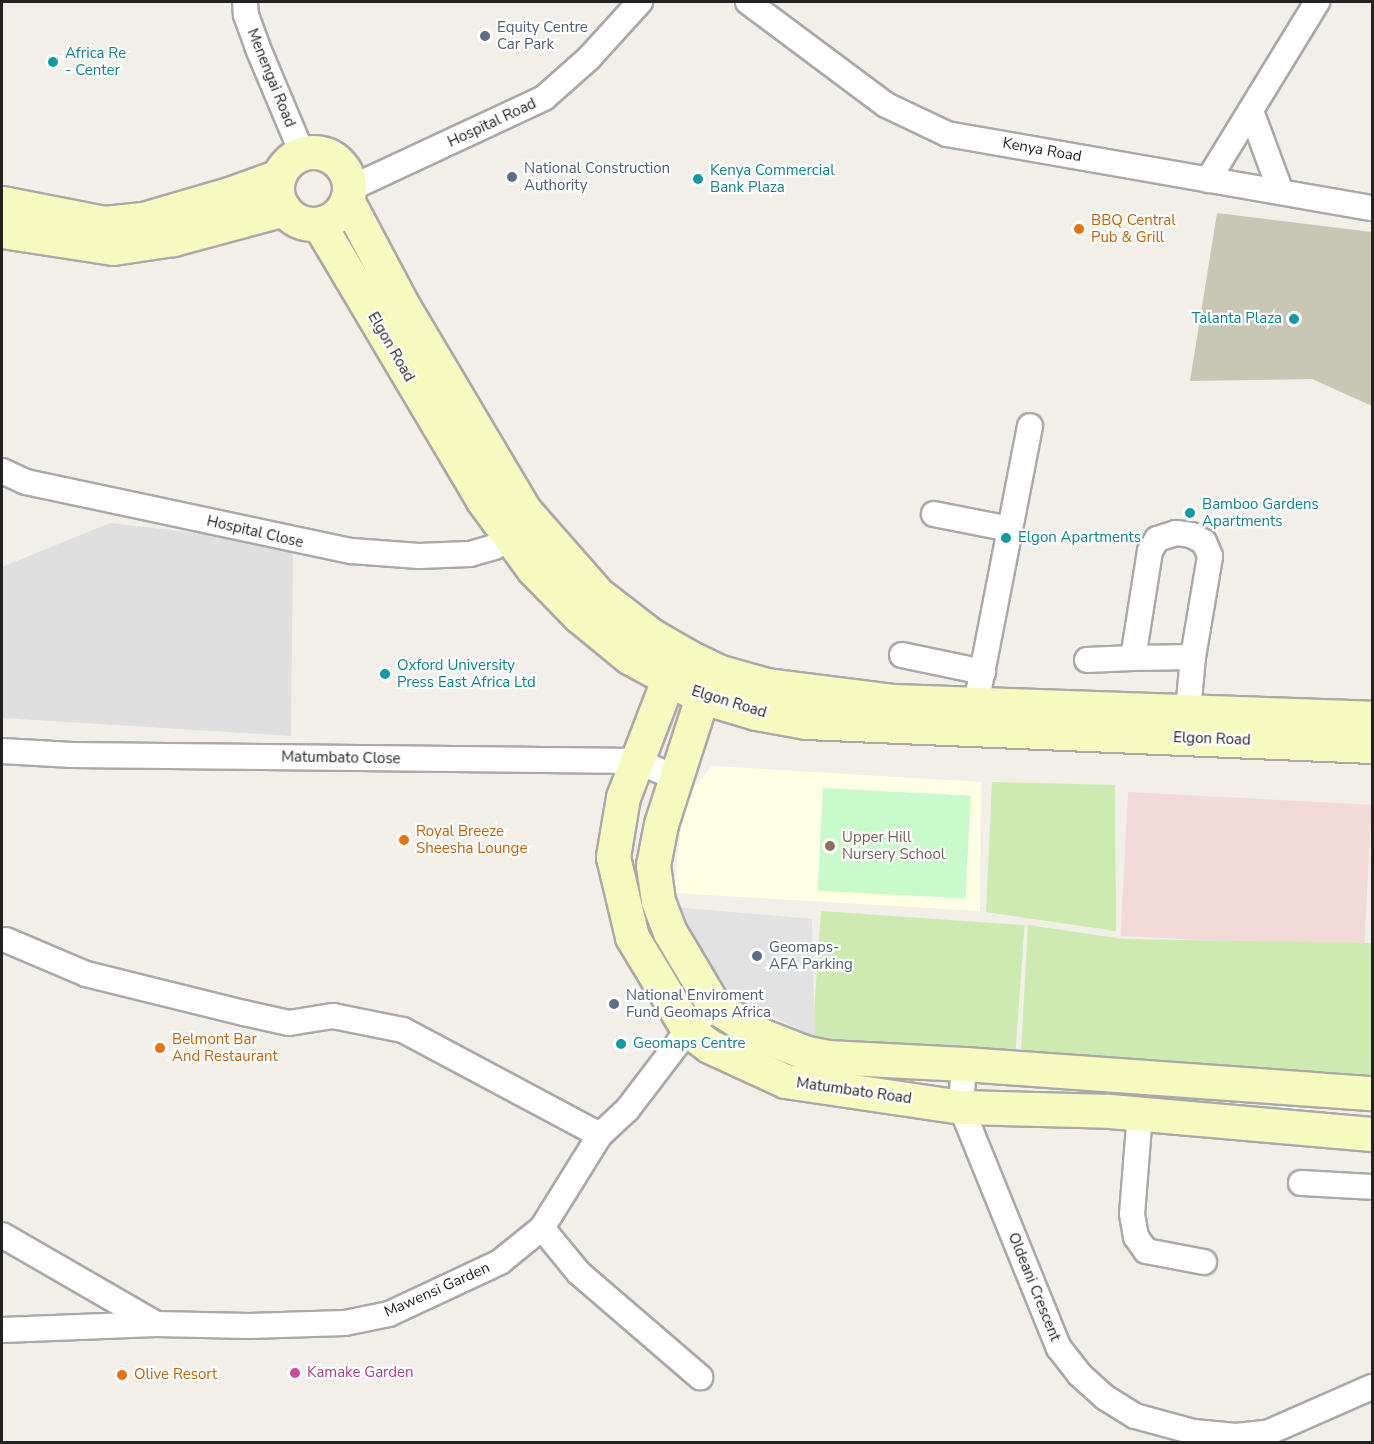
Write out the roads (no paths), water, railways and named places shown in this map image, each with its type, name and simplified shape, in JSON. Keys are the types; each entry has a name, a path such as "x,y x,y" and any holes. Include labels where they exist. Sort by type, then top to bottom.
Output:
{"street":[{"name":"Menengai Road","path":"245,2 246,15 257,46 302,153"},
{"name":"Hospital Road","path":"348,195 544,98 589,58 640,2"},
{"name":"Kenya Road","path":"748,2 886,105 947,134 1372,208"},
{"path":"1208,180 1317,2"},
{"path":"1251,111 1281,192"},
{"path":"302,153 324,154 335,159 343,168 348,195 334,217 319,224 302,222 284,209 278,198 279,176 288,162 302,153"},
{"path":"2,203 104,223 143,219 229,194 279,176"},
{"name":"Elgon Road","path":"348,195 402,304 525,511 598,594 651,635 720,672 767,685 820,694 894,701 1372,718"},
{"path":"2,231 113,248 173,239 284,209"},
{"name":"Elgon Road","path":"319,224 482,499 533,569 579,616 629,657 702,697 756,713 806,722 1372,746"},
{"path":"976,704 1030,426"},
{"name":"Hospital Close","path":"2,471 26,482 352,552 419,556 470,554 494,547 509,536"},
{"path":"934,514 1010,529"},
{"path":"1133,658 1150,551 1157,539 1176,533 1204,542 1210,556 1193,657 1188,711"},
{"path":"902,656 982,672"},
{"path":"1087,660 1193,657"},
{"name":"Matumbato Road","path":"668,680 623,797 613,857 632,938 688,1030 709,1046 785,1081 961,1107 1150,1114 1372,1134"},
{"name":"Matumbato Road","path":"702,697 661,824 653,865 658,901 670,932 714,1006 761,1035 807,1053 827,1057 964,1064 1372,1093"},
{"name":"Matumbato Close","path":"2,751 72,755 637,761 676,778"},
{"path":"6,940 86,974 255,1016 288,1023 333,1016 403,1030 600,1135"},
{"name":"Mawensi Garden","path":"2,1330 156,1324 249,1326 369,1320 389,1314 500,1262 542,1228 600,1135 627,1110 688,1030 714,1006"},
{"path":"894,1097 895,1060"},
{"name":"Oldeani Crescent","path":"964,1064 961,1107 1059,1348 1079,1374 1106,1398 1135,1416 1194,1432 1236,1436 1267,1433 1372,1387"},
{"path":"1162,1078 1150,1114 1132,1214 1136,1238 1146,1251 1204,1262"},
{"path":"1313,1129 1318,1089"},
{"path":"1301,1183 1372,1187"},
{"path":"542,1228 579,1273 700,1377"},
{"path":"2,1235 156,1324"}],"place":[{"name":"Equity Centre Car Park","path":"485,36"},
{"name":"Africa Re - Center","path":"53,62"},
{"name":"National Construction Authority","path":"512,177"},
{"name":"Kenya Commercial Bank Plaza","path":"698,179"},
{"name":"BBQ Central Pub & Grill","path":"1079,229"},
{"name":"Talanta Plaza","path":"1294,319"},
{"name":"Bamboo Gardens Apartments","path":"1190,513"},
{"name":"Elgon Apartments","path":"1006,538"},
{"name":"Oxford University Press East Africa Ltd","path":"385,674"},
{"name":"Royal Breeze Sheesha Lounge","path":"404,840"},
{"name":"Upper Hill Nursery School","path":"830,846"},
{"name":"Geomaps- AFA Parking","path":"757,956"},
{"name":"National Enviroment Fund Geomaps Africa","path":"614,1004"},
{"name":"Geomaps Centre","path":"621,1044"},
{"name":"Belmont Bar And Restaurant","path":"160,1048"},
{"name":"Kamake Garden","path":"295,1373"},
{"name":"Olive Resort","path":"122,1375"}]}
